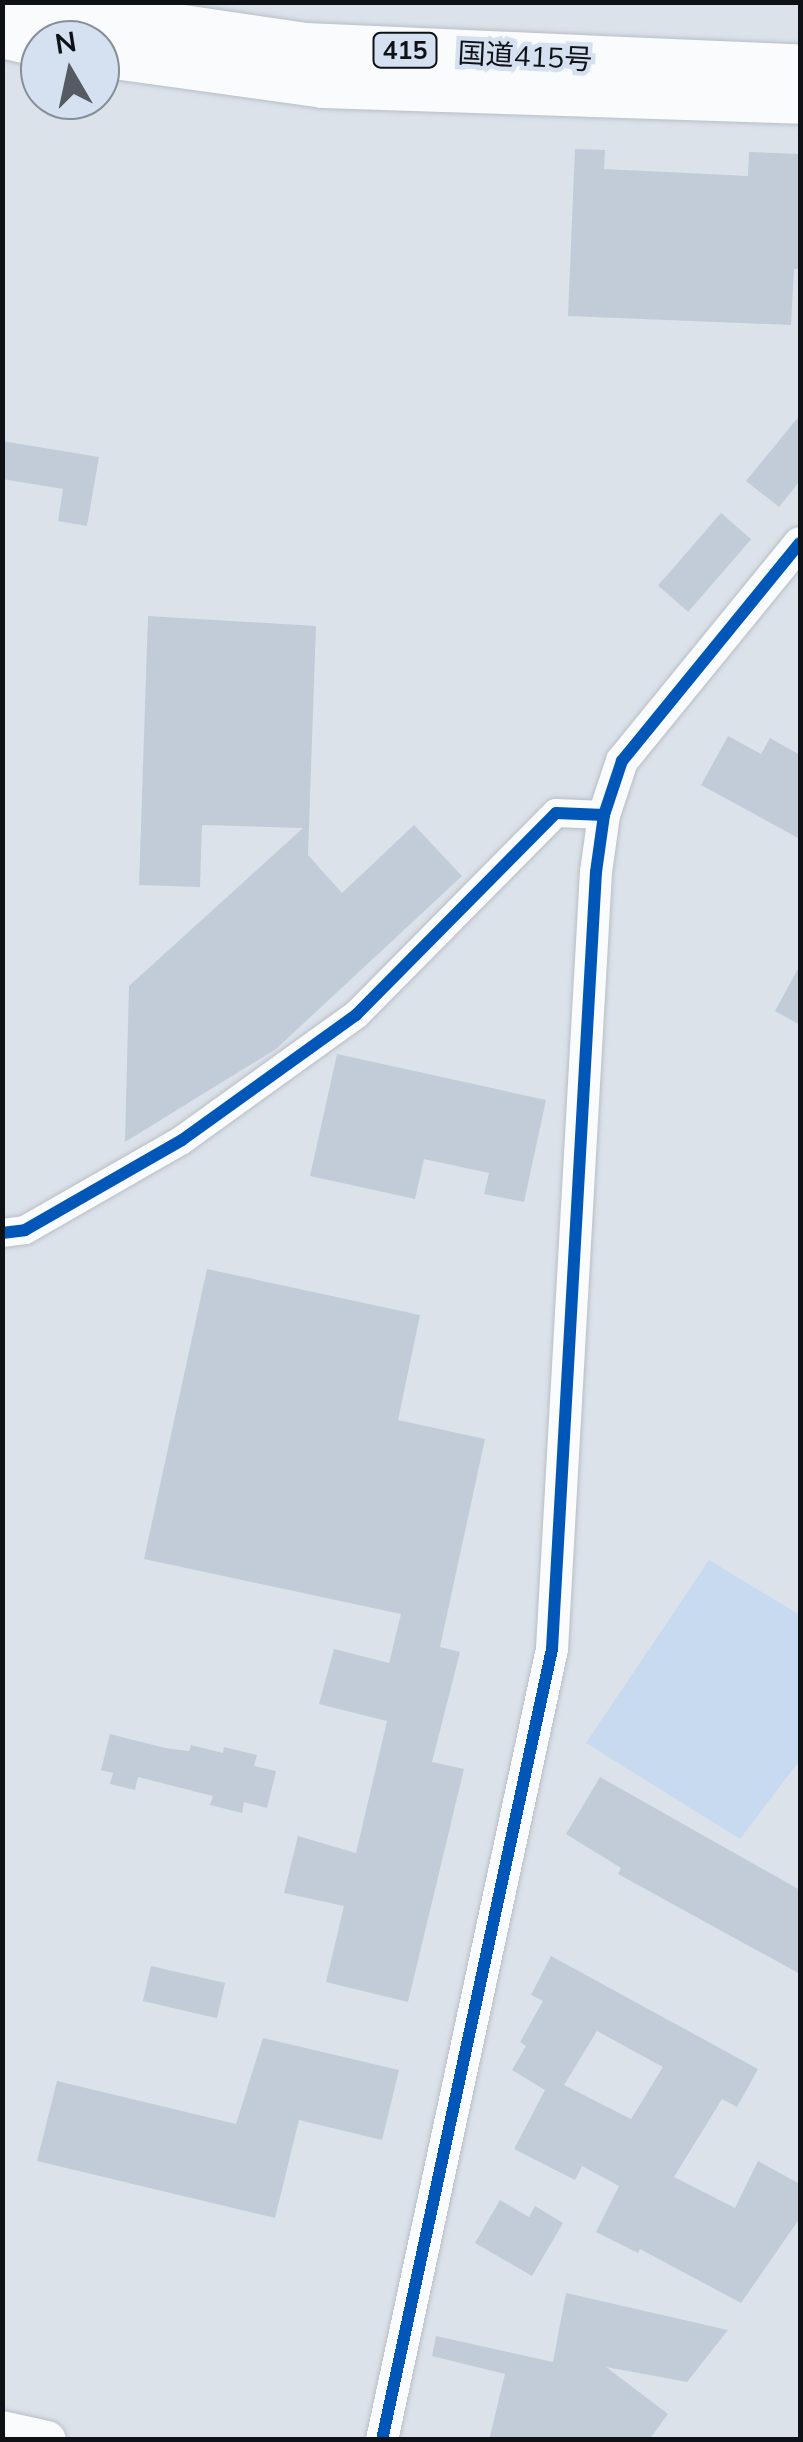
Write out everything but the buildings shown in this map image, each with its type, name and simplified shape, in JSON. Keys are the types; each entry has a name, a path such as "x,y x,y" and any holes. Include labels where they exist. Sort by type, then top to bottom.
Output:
{"highway":[{"name":"国道415号","path":"13,2 305,45 800,67"},
{"name":"国道415号","path":"120,57 322,85 800,101"}],"main road":[{"path":"2,2430 46,2440"}],"street":[{"path":"382,2440 552,1649 604,815 622,761 800,544"},
{"path":"2,1233 25,1230 182,1140 356,1015 556,813 604,815"}],"shaded area":[{"path":"709,1560 800,1615 800,1760 740,1839 586,1743"}],"cycle path":[{"path":"382,2440 552,1649 596,872 604,815 622,761 800,543"},
{"path":"2,1233 25,1230 182,1140 356,1015 556,813 604,815"}]}
